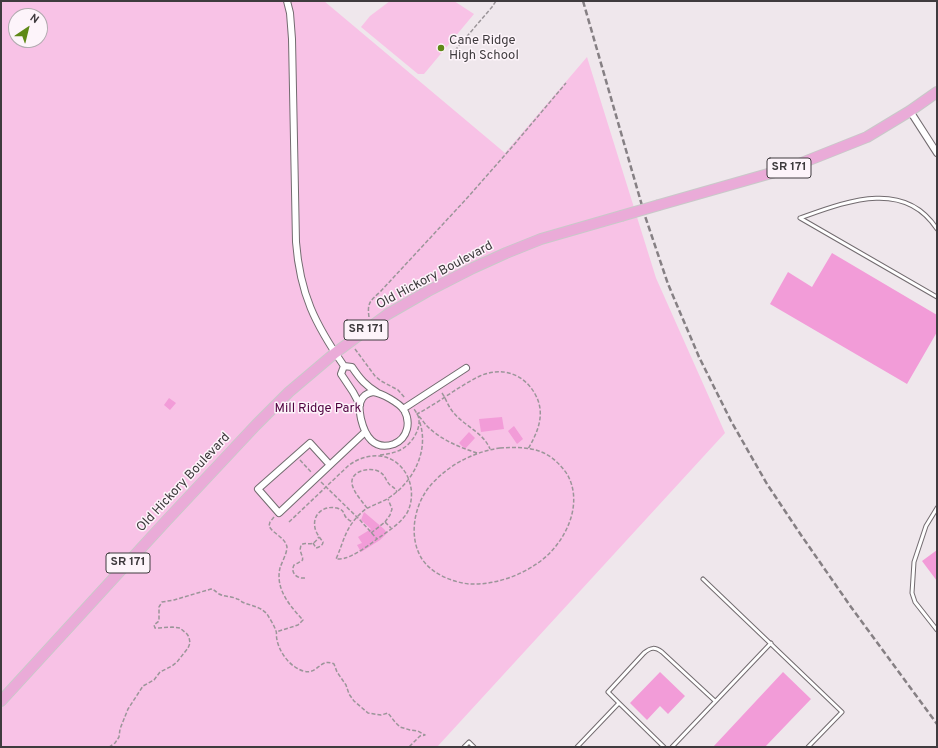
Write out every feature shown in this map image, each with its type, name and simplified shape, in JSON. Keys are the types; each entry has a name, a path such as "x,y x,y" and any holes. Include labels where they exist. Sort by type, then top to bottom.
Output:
{"main road":[{"name":"Old Hickory Boulevard","path":"1,701 256,425 289,392 335,353 388,314 447,281 492,259 541,240 789,168 867,137 910,111 937,92"}],"street":[{"path":"287,1 290,13 292,38 296,235 299,266 303,286 310,308 322,331 344,366 352,367 363,383 370,389 378,393 395,402 403,408 408,425 404,436 399,442 387,446 380,446 369,439 363,427 360,410 362,398 366,394 373,392 378,393"},
{"path":"910,111 937,153"},
{"path":"344,366 341,374 354,392 360,405"},
{"path":"403,408 466,368"},
{"path":"330,466 310,443 258,489 279,513 330,466 366,432"}],"lane":[{"path":"937,229 926,215 918,208 910,203 891,199 869,198 857,200 800,218 937,297"},
{"path":"937,508 926,526 914,562 912,593 915,602 937,630"},
{"path":"703,579 842,712 808,747"},
{"path":"672,747 770,644"},
{"path":"664,747 608,692 648,649 658,649 662,652 715,702"},
{"path":"577,747 620,703"},
{"path":"464,747 469,742 474,747"}],"path":[{"path":"451,55 496,1"},
{"path":"370,326 368,305 371,300 469,196 566,83"},
{"path":"477,453 443,439 417,414 474,379 488,373 505,371 519,377 531,387 541,409 539,426 528,449"},
{"path":"437,386 452,410 488,443 490,449"},
{"path":"289,522 355,461 371,456 387,457 395,461 406,472 409,479 412,489 412,494 409,507 403,518 372,544 346,558 336,558 340,551 342,540 353,522 367,508 397,492 409,479 417,466 422,439 422,431 419,420"},
{"path":"490,449 528,449 547,454 554,459 570,479 574,491 574,506 569,524 555,546 537,564 496,582 469,584 446,578 430,568 421,558 414,532 417,508 429,487 448,469 477,453 490,449"},
{"path":"300,460 377,540"},
{"path":"367,508 353,488 353,479 358,473 368,469 379,472 386,477 389,484 397,492"},
{"path":"371,533 385,522 390,515 392,508 388,498"},
{"path":"313,543 316,548 322,545 323,542 315,528 315,519 318,513 323,509 338,508 344,512 346,518 353,522"},
{"path":"276,632 298,625 303,620 288,603 280,582 280,569 287,549 283,540 274,533 269,526 272,520 279,513"},
{"path":"385,522 391,528"},
{"path":"305,578 301,579 295,575 292,568 303,559 300,550 301,545 313,543 319,536"},
{"path":"109,747 115,743 128,709 143,686 154,680 160,672 172,666 188,648 190,643 187,634 180,628 155,628 154,626 159,621 159,607 162,602 213,590 262,609 276,632 276,638 282,652 290,663 296,668 311,672 323,662 331,662 334,664 352,698 366,712 380,716 388,712 400,727 418,731 424,735 420,736 409,747"}],"green space":[{"name":"Mill Ridge Park","path":"1,1 324,1 505,153 587,57 656,278 725,433 437,747 1,747"},
{"path":"390,1 454,1 474,14 424,74 418,74 361,27 370,16"}],"building":[{"path":"832,253 937,315 937,332 907,384 770,304 788,272 812,287"},
{"path":"169,398 176,403 170,410 164,405"},
{"path":"502,417 504,429 481,432 479,419"},
{"path":"514,426 523,439 517,444 508,431"},
{"path":"469,432 475,438 465,449 459,443"},
{"path":"364,512 387,533 380,540 361,552 357,545 362,543 358,537 371,529 361,520"},
{"path":"937,550 937,581 922,561"},
{"path":"660,672 685,696 668,714 660,706 647,720 630,703"},
{"path":"783,672 811,699 765,747 713,747"}],"railway":[{"path":"583,1 645,216 668,284 699,357 731,421 767,484 851,607 937,724"}],"place":[{"name":"Cane Ridge High School","path":"441,48"}]}
